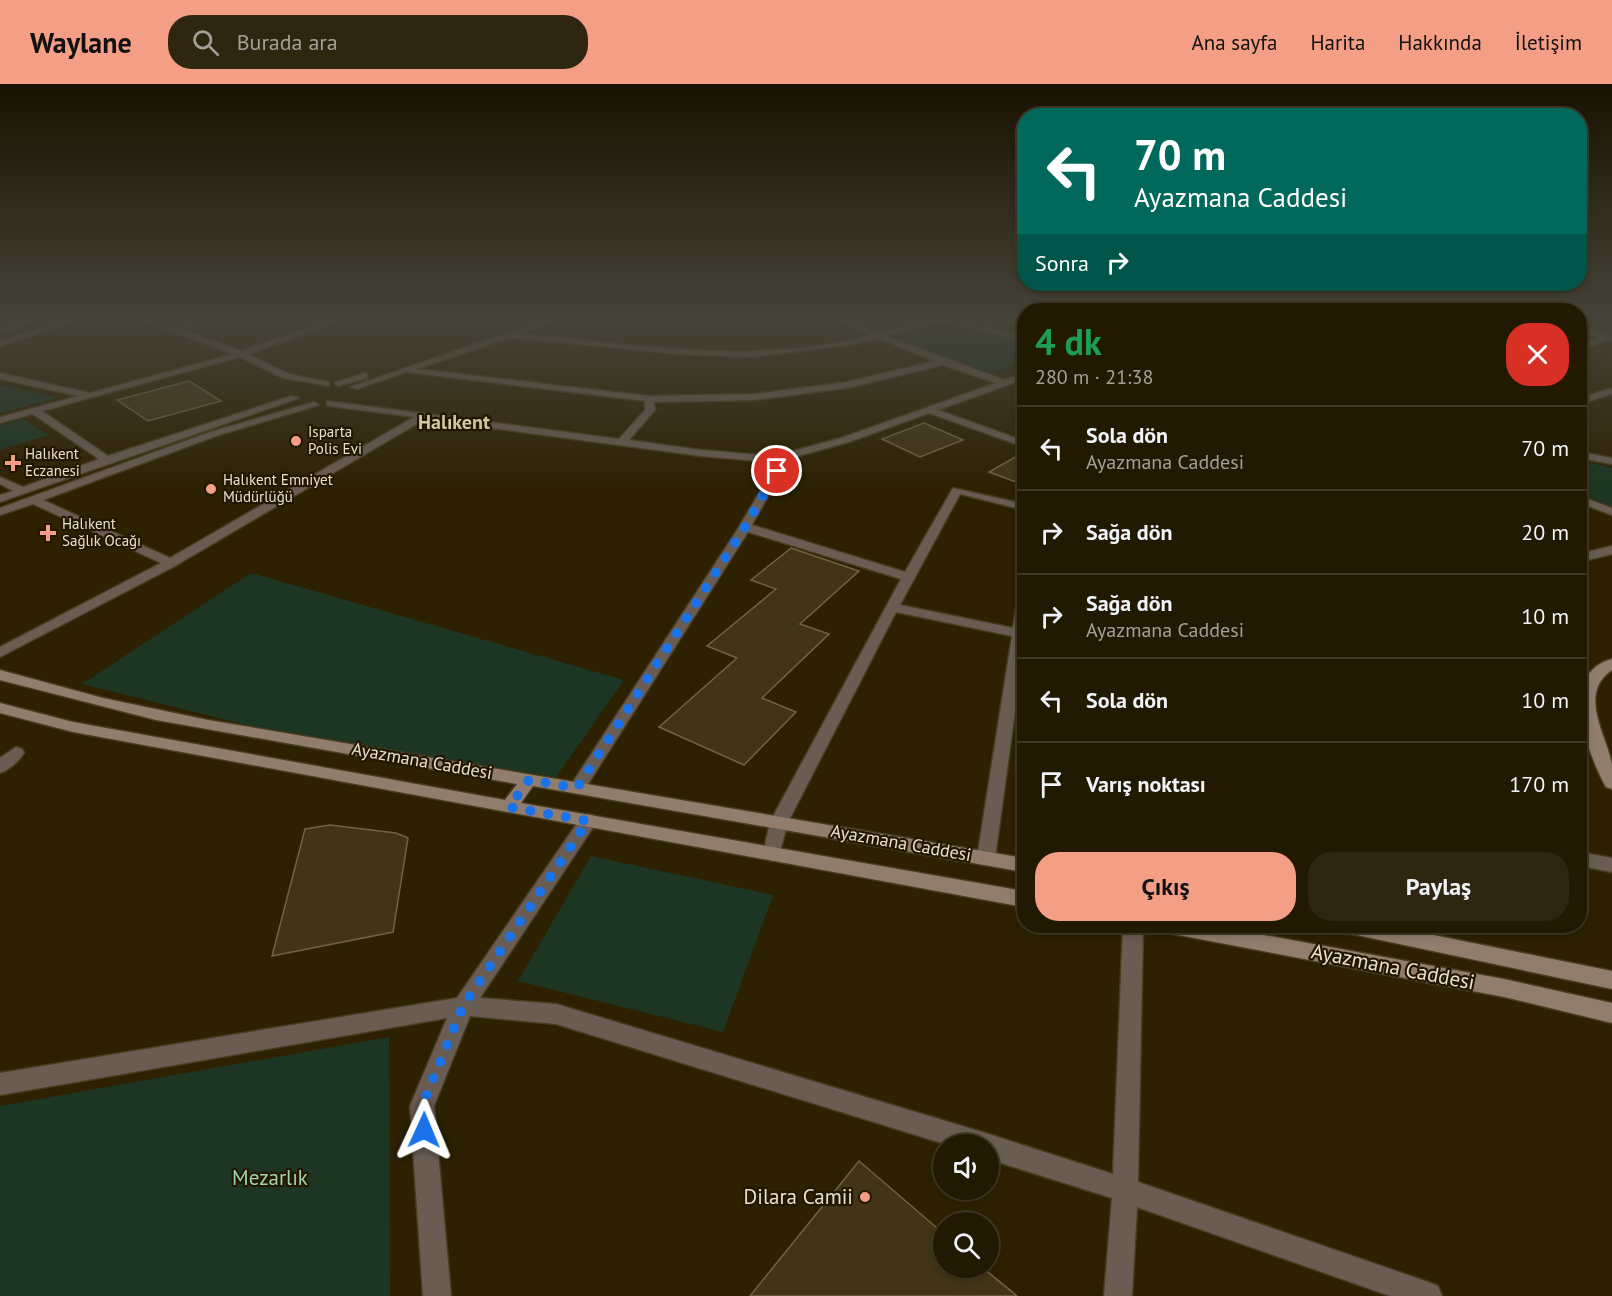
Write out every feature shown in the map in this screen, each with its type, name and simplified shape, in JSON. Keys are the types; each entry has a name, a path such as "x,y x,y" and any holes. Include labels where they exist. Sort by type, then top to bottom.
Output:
{"main road":[{"path":"1587,676 1595,674 1612,663"},
{"name":"Ayazmana Caddesi","path":"0,675 47,690 178,718 1017,864"},
{"path":"1587,680 1588,707 1610,774"},
{"name":"Ayazmana Caddesi","path":"0,708 73,727 201,752 1017,897"},
{"path":"509,807 529,780"},
{"name":"Ayazmana Caddesi","path":"1210,933 1504,988 1612,1013"},
{"name":"Ayazmana Caddesi","path":"1386,933 1612,980"}],"street":[{"path":"0,376 91,396"},
{"path":"0,420 164,376"},
{"path":"286,376 326,384"},
{"path":"286,376 297,402 314,405"},
{"path":"0,499 106,460 295,396 303,389 365,376"},
{"path":"0,512 213,434 314,405 342,400 395,376"},
{"path":"453,376 649,399 755,397 848,385 887,376"},
{"path":"983,376 1004,383"},
{"path":"330,403 621,443 774,459 844,440 1017,378"},
{"path":"338,383 386,409"},
{"path":"1587,399 1612,391"},
{"path":"621,443 650,410 649,399"},
{"path":"929,410 1017,441"},
{"path":"35,411 106,460"},
{"path":"0,653 171,563 425,415"},
{"path":"1587,456 1612,461"},
{"path":"577,788 745,527 777,471 774,459"},
{"path":"0,480 22,491"},
{"path":"772,854 779,822 908,577 957,490 1017,505"},
{"path":"34,500 171,563"},
{"path":"1587,503 1612,512"},
{"path":"745,527 908,577"},
{"path":"1587,556 1612,550"},
{"path":"892,608 1017,633"},
{"path":"986,858 1017,654"},
{"path":"0,767 16,753"},
{"path":"437,1296 422,1106 463,1006 588,821"},
{"path":"1587,860 1612,865"},
{"path":"1118,1296 1125,1190 1133,933"},
{"path":"0,1084 463,1006 556,1014 949,1134"},
{"path":"999,1150 1125,1190 1428,1296"}],"green space":[{"path":"0,385 58,398 0,413"},
{"path":"23,419 49,435 0,450 0,426"},
{"path":"1587,463 1612,468 1612,507 1587,496"},
{"path":"251,573 624,680 556,777 263,729 82,684"},
{"path":"591,856 773,895 723,1032 518,981"},
{"name":"Mezarlık","path":"389,1037 390,1296 0,1296 0,1106"}],"building":[{"path":"189,381 221,401 148,421 117,400"},
{"path":"924,423 963,440 920,457 882,439"},
{"path":"1017,456 1017,482 989,472"},
{"path":"791,548 859,571 800,624 829,634 762,698 796,712 744,765 659,727 737,658 707,646 776,589 751,580"},
{"path":"330,825 396,833 408,838 393,932 272,956 305,829"},
{"name":"Dilara Camii","path":"859,1161 933,1225 933,1278 995,1278 1017,1296 750,1296"}],"place":[{"name":"Isparta Polis Evi","path":"296,441"},
{"name":"Halıkent Eczanesi","path":"13,463"},
{"name":"Halıkent Emniyet Müdürlüğü","path":"211,489"},
{"name":"Halıkent Sağlık Ocağı","path":"48,533"},
{"name":"Dilara Camii","path":"865,1197"}],"district":[{"name":"Halıkent","path":"454,422"}],"route":[{"path":"424,1130 422,1106 463,1006 588,821 509,807 529,780 577,788 745,527 777,471"}]}
